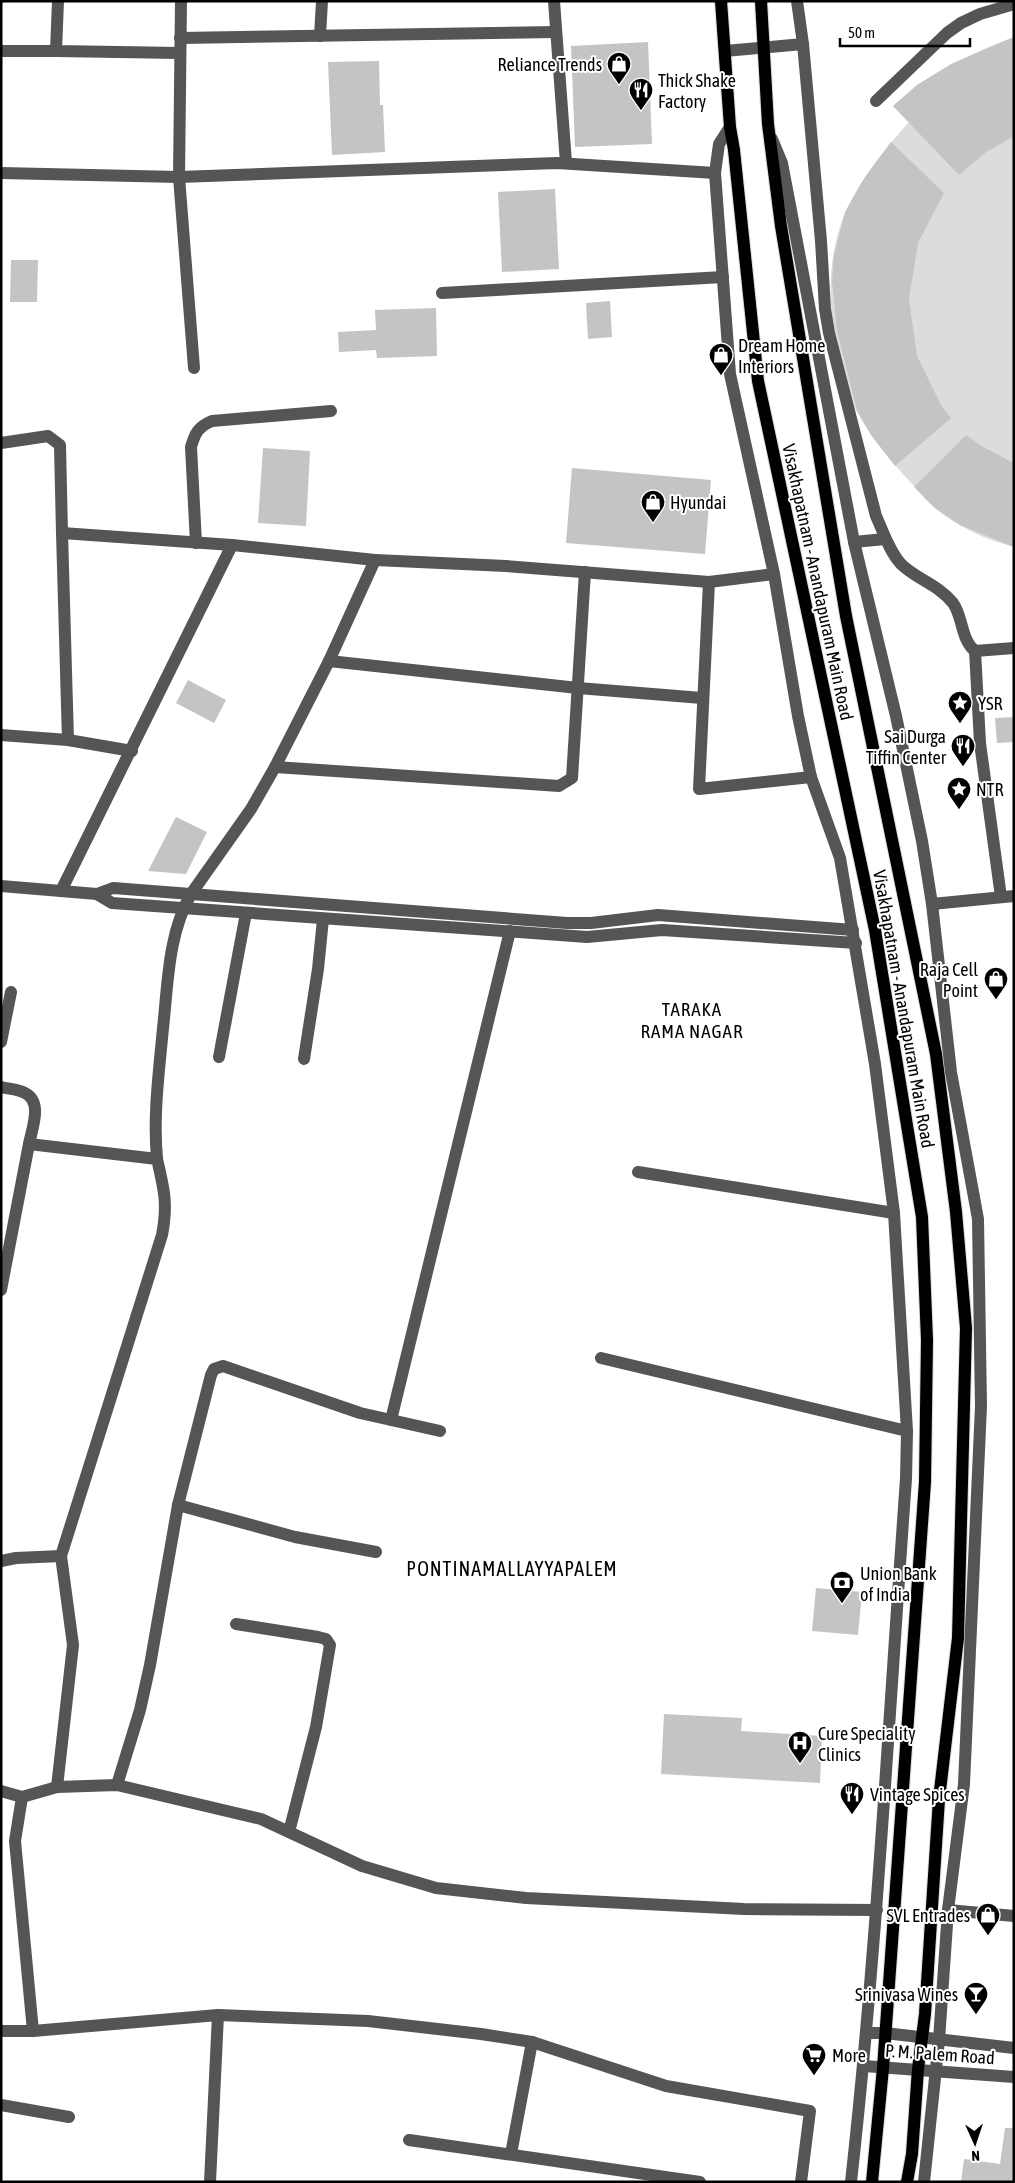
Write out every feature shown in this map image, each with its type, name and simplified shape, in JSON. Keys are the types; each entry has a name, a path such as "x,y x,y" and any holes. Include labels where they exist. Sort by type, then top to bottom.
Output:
{"main road":[{"name":"Visakhapatnam - Anandapuram Main Road","path":"721,1 730,127 758,382 875,930 922,1217 927,1340 925,1482 883,2068"},
{"name":"Visakhapatnam - Anandapuram Main Road","path":"761,1 768,124 781,226 846,616 936,1054 956,1212 966,1328 958,1628 939,1799 922,2037 918,2069"},
{"path":"872,2182 883,2068"},
{"path":"907,2182 912,2154 918,2069"}],"street":[{"path":"56,51 58,1"},
{"path":"182,1 179,177 194,368"},
{"path":"320,36 322,1"},
{"path":"554,1 566,163"},
{"path":"797,1 803,44 826,317 876,516 886,539 900,563 948,597 956,607 969,647 975,651 1014,648"},
{"path":"876,101 954,28 980,14 1007,4"},
{"path":"180,38 556,32"},
{"path":"726,51 803,44"},
{"path":"1,50 180,53"},
{"path":"768,124 782,162 854,542 922,841 932,904 951,1072 978,1219 981,1396 978,1501 964,1784 948,1910 939,2040 924,2182"},
{"path":"730,127 719,144 715,173 730,374 774,574 798,716 811,777 840,858 856,943 875,1064 894,1214 907,1431 906,1479 877,1910 864,2066 850,2182"},
{"path":"1,173 179,177 566,163 715,173"},
{"path":"442,293 723,277"},
{"path":"196,542 191,447 195,433 203,425 212,421 332,411"},
{"path":"1,443 48,436 60,445 68,740"},
{"path":"62,534 196,542 375,560 506,566 710,582 774,574"},
{"path":"854,542 886,539"},
{"path":"62,892 232,545"},
{"path":"57,1787 73,1645 61,1556 162,1235 166,1216 166,1194 157,1159 154,1133 170,960 177,925 183,908 191,894 251,809 275,767 329,661 375,560"},
{"path":"275,767 558,786 572,778 585,572"},
{"path":"710,582 702,698 699,789 811,777"},
{"path":"932,904 1008,896 980,743 975,651"},
{"path":"329,661 578,688 702,698"},
{"path":"1,735 68,740 132,751"},
{"path":"1,886 97,894 113,888 567,923 591,923 658,915 853,930"},
{"path":"97,894 112,903 586,937 662,930 856,943"},
{"path":"219,1057 246,913"},
{"path":"304,1059 318,969 323,919"},
{"path":"391,1420 510,931"},
{"path":"1,1042 11,992"},
{"path":"1,1087 25,1093 34,1101 36,1110 1,1290"},
{"path":"30,1144 157,1159"},
{"path":"638,1172 894,1214"},
{"path":"601,1358 907,1431"},
{"path":"117,1785 140,1710 150,1665 178,1506 214,1369 223,1366 360,1413 440,1431"},
{"path":"178,1506 295,1537 376,1552"},
{"path":"1,1561 16,1558 61,1556"},
{"path":"236,1624 318,1637 326,1639 330,1645 316,1727 289,1832"},
{"path":"1,1790 22,1797 57,1787 117,1785 261,1819 362,1866 436,1888 526,1898 744,1909 877,1910"},
{"path":"22,1797 14,1841 33,2031"},
{"path":"948,1910 1014,1916"},
{"path":"210,2182 218,2015"},
{"path":"1,2031 33,2031 218,2015 368,2021 532,2042 666,2086 810,2111 801,2182"},
{"name":"P. M. Palem Road","path":"866,2033 885,2033 1014,2048"},
{"path":"511,2154 532,2042"},
{"name":"P. M. Palem Road","path":"864,2066 1014,2077"},
{"path":"1,2105 69,2117"},
{"path":"409,2140 700,2182"}],"shaded area":[{"path":"1014,37 1014,547 973,532 954,522 936,509 895,465 867,429 845,386 833,326 831,287 835,248 839,229 846,211 874,164 909,122 893,106 921,84 950,66 981,50"}],"building":[{"path":"1014,37 1014,136 986,152 959,175 893,106 917,85 951,64"},
{"path":"648,42 652,144 575,147 571,46"},
{"path":"379,61 380,105 383,105 385,152 332,155 328,62"},
{"path":"891,142 944,193 918,243 909,299 917,356 942,407 951,418 895,466 871,435 857,410 837,331 832,281 834,255 845,212 865,177"},
{"path":"555,189 559,269 502,272 498,192"},
{"path":"11,260 38,260 37,302 10,302"},
{"path":"610,301 612,337 588,339 586,303"},
{"path":"436,308 437,356 377,358 376,350 339,352 338,332 376,330 375,310"},
{"path":"966,435 983,447 1014,463 1014,547 960,525 935,508 914,487"},
{"path":"263,448 310,451 306,526 258,523"},
{"path":"572,468 711,480 705,554 566,543"},
{"path":"188,680 226,700 214,723 176,703"},
{"path":"1014,717 1014,742 997,743 995,718"},
{"path":"176,817 207,832 186,874 148,871"},
{"path":"816,1588 862,1592 858,1635 812,1631"},
{"path":"664,1714 742,1718 741,1731 822,1736 820,1783 661,1774"},
{"path":"1005,2128 1014,2128 1014,2182 961,2182 964,2159 1000,2164"}],"place":[{"name":"Reliance Trends","path":"619,85"},
{"name":"Thick Shake Factory","path":"641,111"},
{"name":"Dream Home Interiors","path":"721,376"},
{"name":"Hyundai","path":"653,523"},
{"name":"YSR","path":"960,724"},
{"name":"Sai Durga Tiffin Center","path":"963,767"},
{"name":"NTR","path":"959,810"},
{"name":"Raja Cell Point","path":"996,1000"},
{"name":"Union Bank of India","path":"842,1604"},
{"name":"Cure Speciality Clinics","path":"800,1764"},
{"name":"Vintage Spices","path":"852,1815"},
{"name":"SVL Entrades","path":"988,1936"},
{"name":"Srinivasa Wines","path":"976,2015"},
{"name":"More","path":"814,2076"}],"district":[{"name":"TARAKA RAMA NAGAR","path":"692,1020"},
{"name":"PONTINAMALLAYYAPALEM","path":"512,1568"}]}
